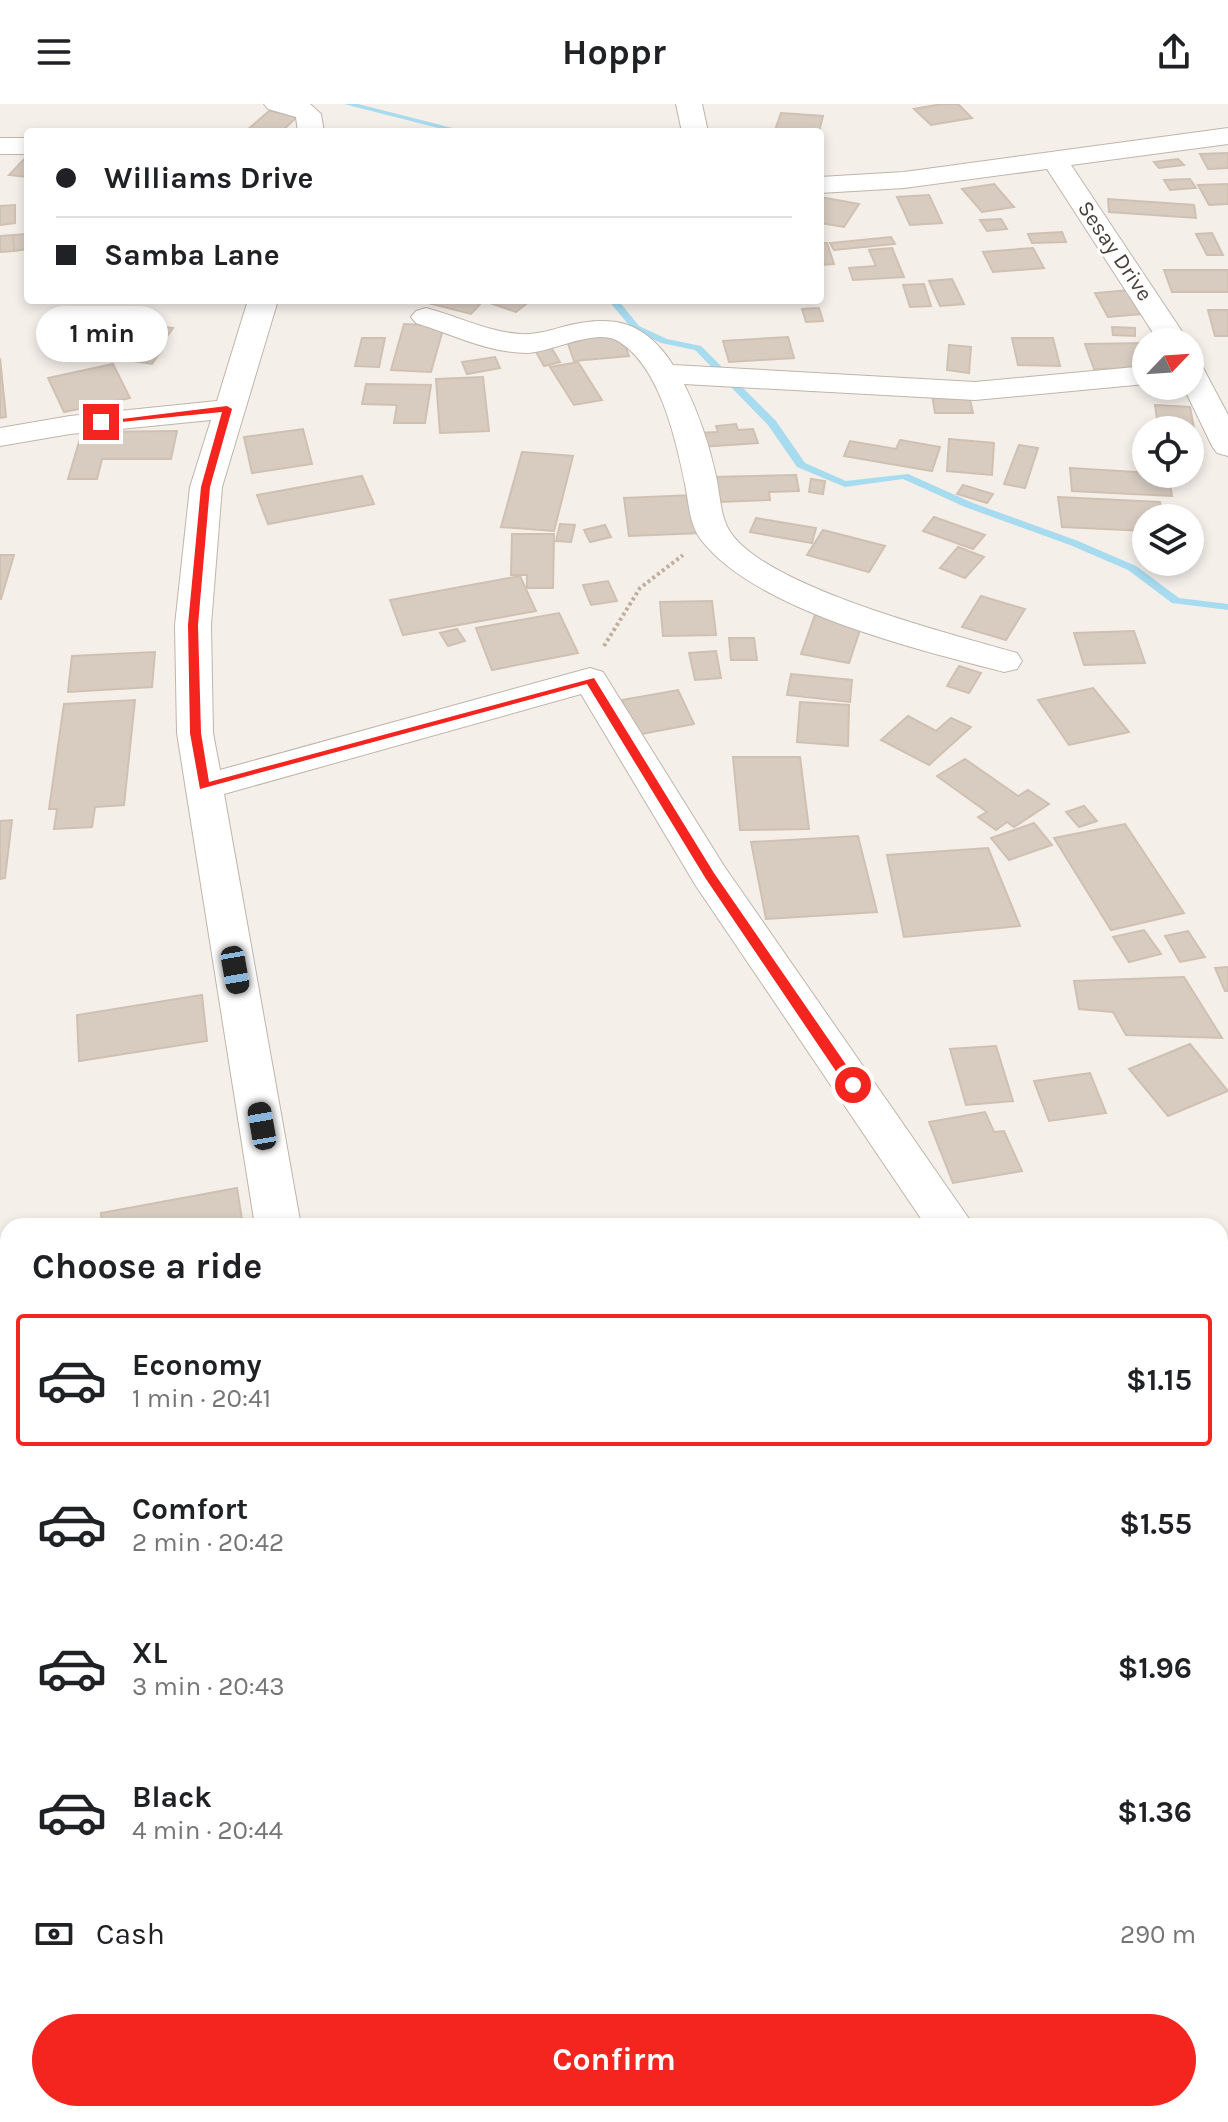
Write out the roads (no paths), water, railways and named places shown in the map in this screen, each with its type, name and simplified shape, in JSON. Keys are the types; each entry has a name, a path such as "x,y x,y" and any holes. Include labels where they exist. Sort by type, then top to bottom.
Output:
{"street":[{"path":"277,104 299,108 310,123"},
{"path":"689,104 694,128"},
{"path":"824,185 904,180 1228,136"},
{"path":"0,146 24,146"},
{"name":"Sesay Drive","path":"1055,161 1165,328"},
{"path":"262,304 227,409 206,487 193,625 195,733 277,1218"},
{"path":"426,317 513,343 534,343 594,330 623,332 650,352 663,374 695,452 713,533 746,567 788,590 1004,661"},
{"path":"663,374 975,391 1132,376"},
{"path":"1204,398 1228,446"},
{"path":"0,437 70,425 227,409"},
{"path":"204,787 590,680 710,876 945,1218"}],"waterway":[{"path":"348,104 447,128"},
{"path":"616,304 636,328 664,341 698,348 772,423 801,465 845,484 904,476 969,505 1074,543 1132,568 1176,601 1228,607"}]}
